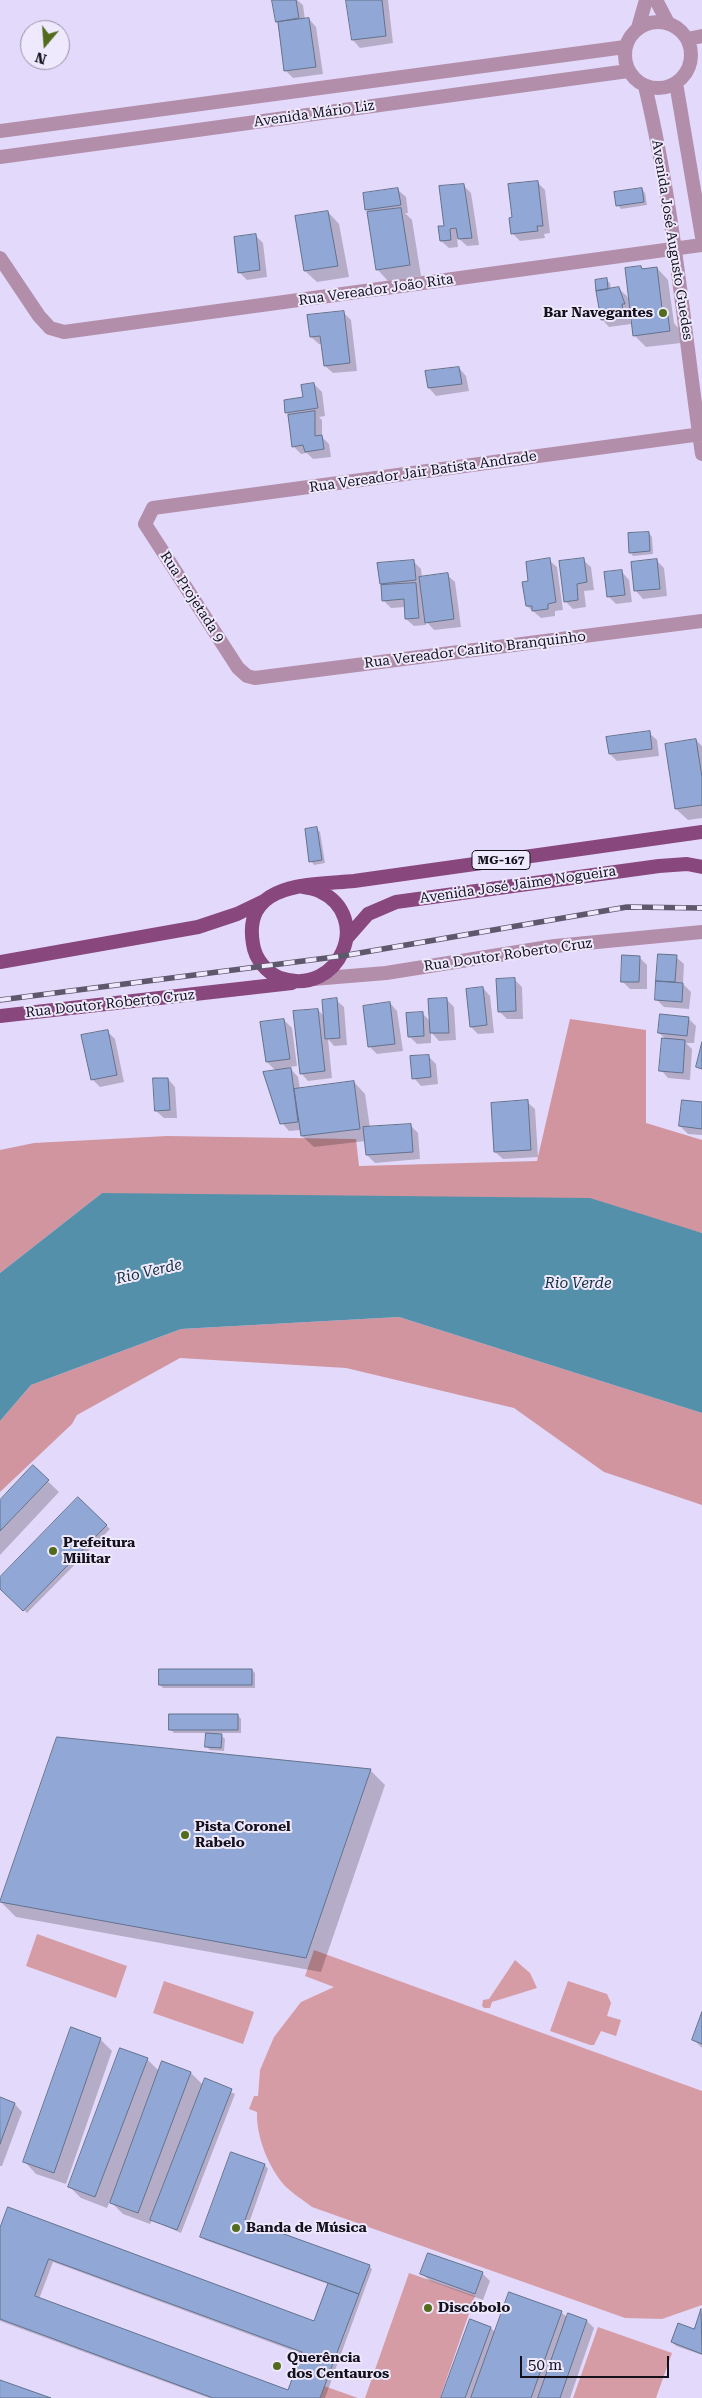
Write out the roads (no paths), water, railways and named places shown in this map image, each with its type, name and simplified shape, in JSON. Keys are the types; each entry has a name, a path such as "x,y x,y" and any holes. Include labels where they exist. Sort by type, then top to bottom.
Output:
{"main road":[{"name":"Avenida José Jaime Nogueira","path":"0,962 198,927 237,914 281,890 300,886 354,881 702,832"},
{"name":"Avenida José Jaime Nogueira","path":"311,980 328,972 342,956 347,938 368,914 396,902 658,866 687,864 702,867"},
{"path":"300,886 319,891 335,902 344,919 347,938"},
{"path":"265,900 254,915 251,933 254,951 263,966 276,976 292,982 311,980"},
{"name":"Rua Doutor Roberto Cruz","path":"0,1016 311,980"}],"street":[{"path":"638,28 646,0"},
{"path":"656,0 668,22 682,31 687,39 696,66 676,83 655,88 645,86 635,80 628,71 625,63 625,47 632,33 638,28 647,23 668,22"},
{"path":"687,39 702,36"},
{"name":"Avenida Mário Liz","path":"0,131 625,47"},
{"name":"Avenida Mário Liz","path":"0,157 628,71"},
{"name":"Avenida José Augusto Guedes","path":"676,83 702,236"},
{"name":"Avenida José Augusto Guedes","path":"645,86 654,122 676,250 702,454"},
{"name":"Rua Vereador João Rita","path":"0,258 39,316 50,328 64,332 702,245"},
{"name":"Rua Vereador Jair Batista Andrade","path":"148,515 153,508 701,435"},
{"name":"Rua Projetada 9","path":"148,515 145,524 238,668 248,676"},
{"name":"Rua Vereador Carlito Branquinho","path":"248,676 256,678 702,621"},
{"name":"Rua Doutor Roberto Cruz","path":"311,980 386,973 555,946 702,932"}],"water":[{"name":"Rio Verde","path":"102,1193 590,1198 702,1233 702,1413 399,1317 181,1329 31,1385 0,1421 0,1273"}],"railway":[{"path":"0,1000 342,956 627,907 702,908"}],"place":[{"name":"Bar Navegantes","path":"663,313"},
{"name":"Prefeitura Militar","path":"53,1551"},
{"name":"Pista Coronel Rabelo","path":"185,1835"},
{"name":"Banda de Música","path":"236,2228"},
{"name":"Discóbolo","path":"428,2308"},
{"name":"Querência dos Centauros","path":"277,2366"}]}
